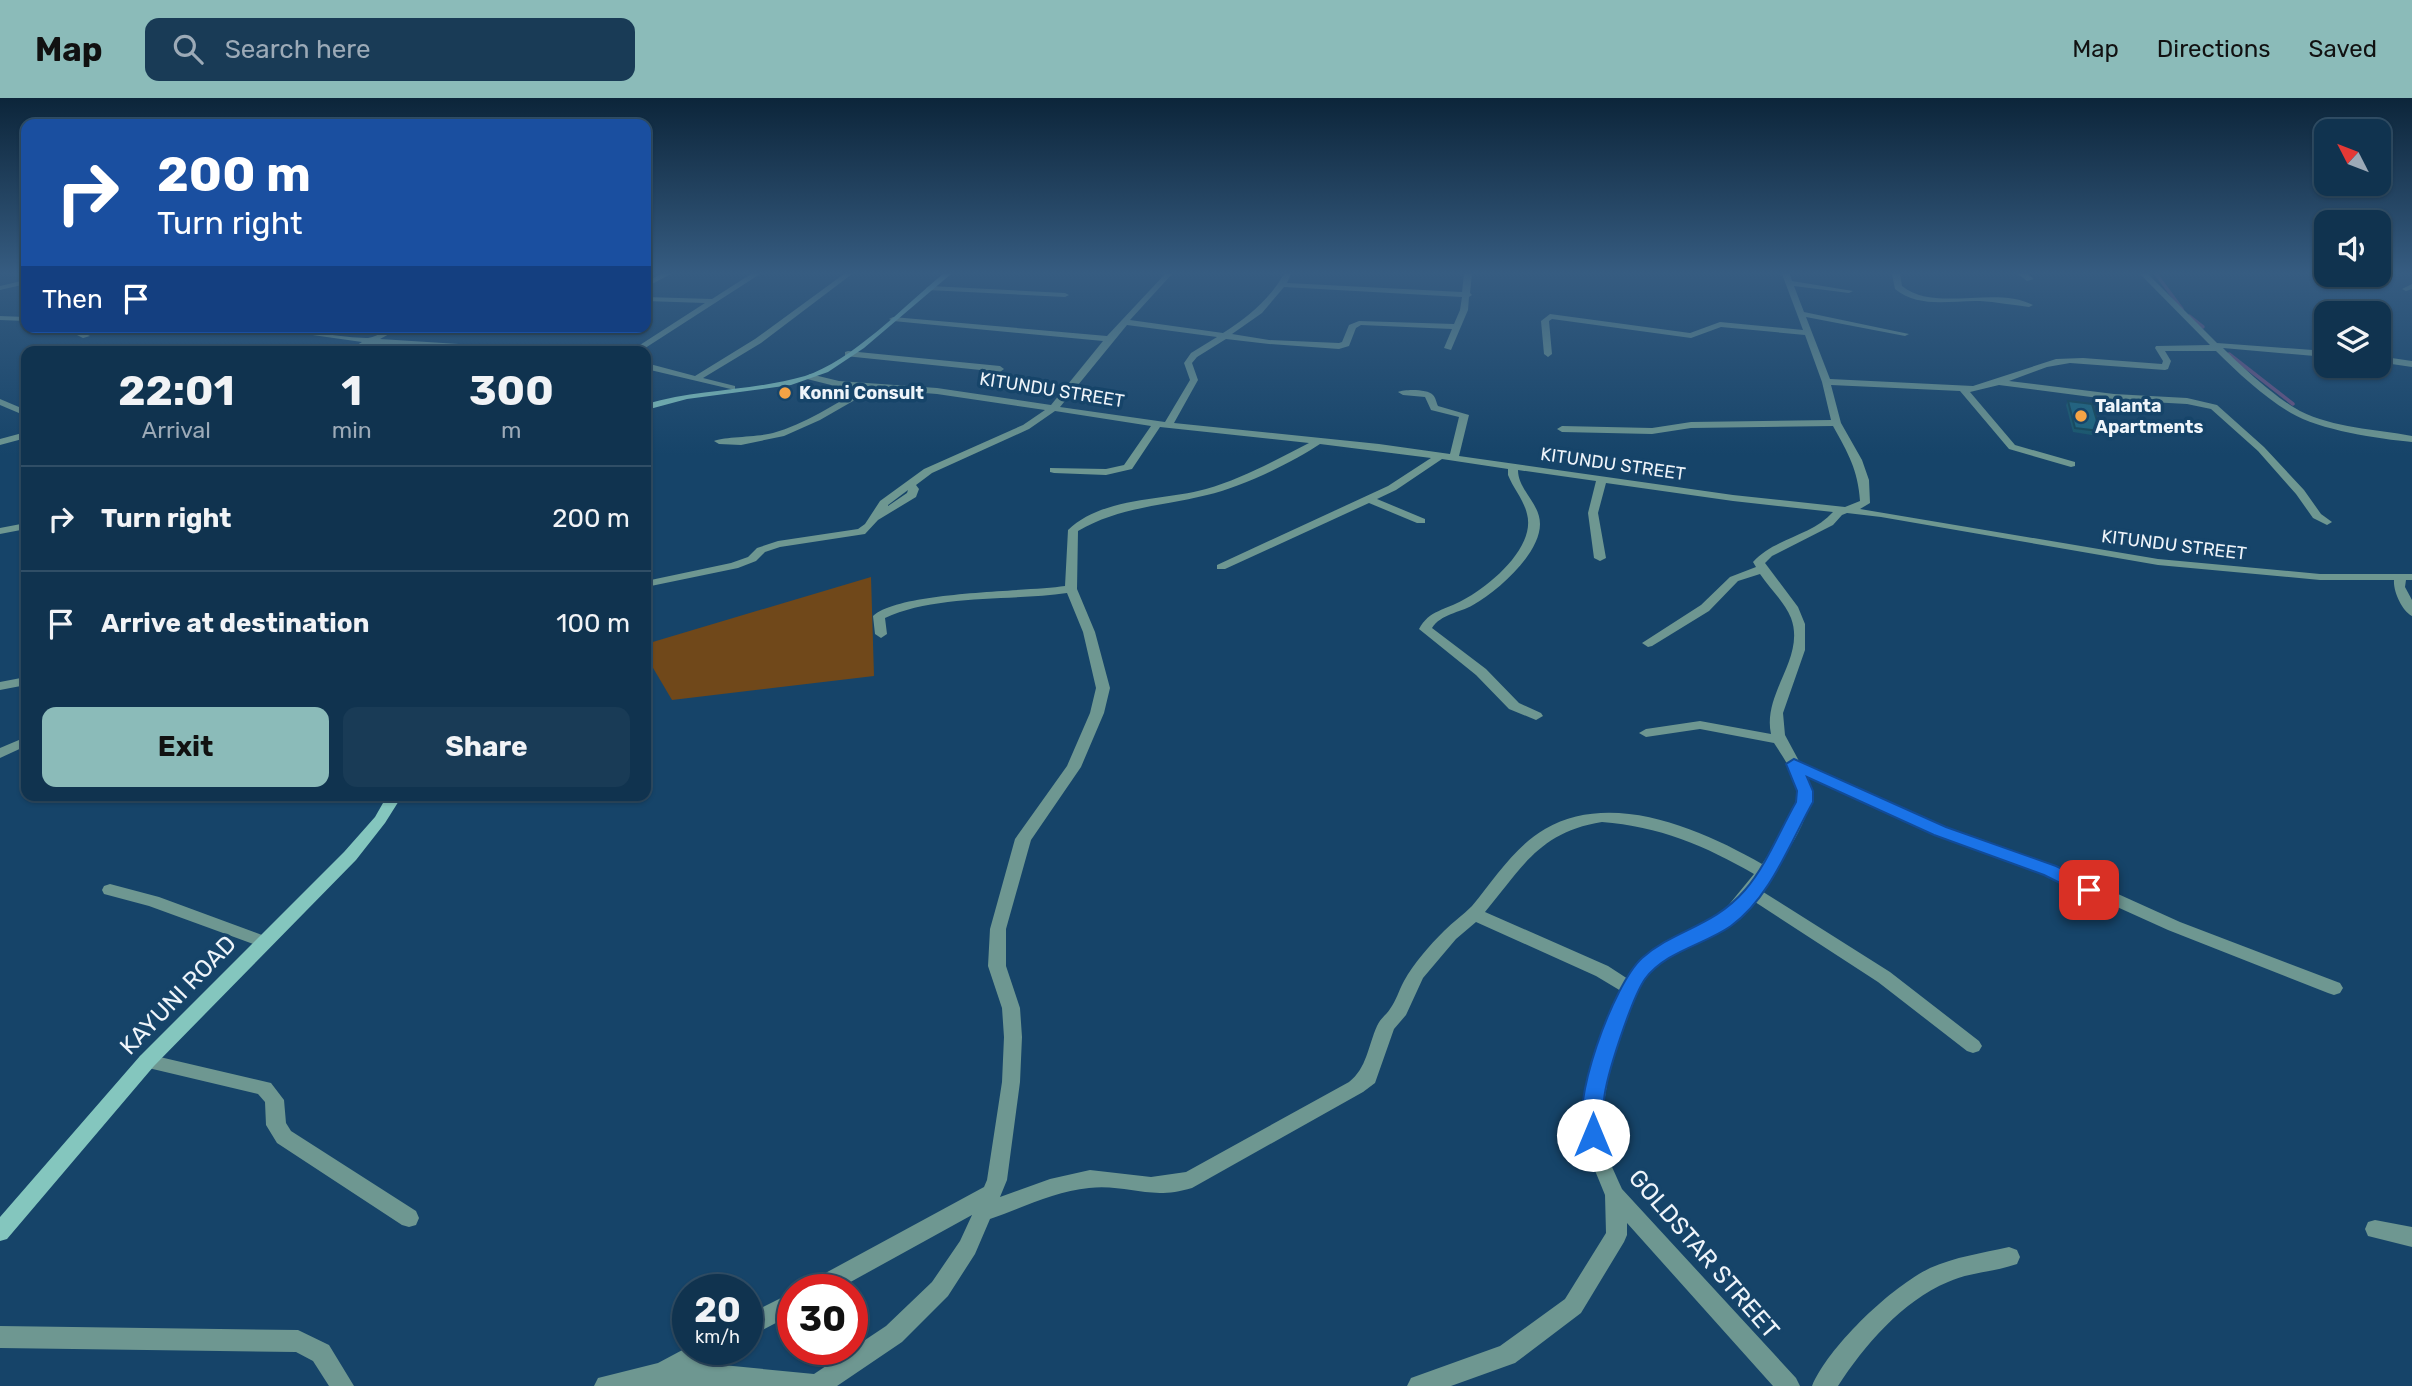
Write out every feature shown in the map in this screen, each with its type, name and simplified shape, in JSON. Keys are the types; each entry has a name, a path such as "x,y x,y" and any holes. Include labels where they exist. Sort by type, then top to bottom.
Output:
{"street":[{"path":"82,334 86,336"},
{"path":"314,334 434,346"},
{"path":"358,346 382,334"},
{"path":"642,346 660,334"},
{"path":"699,377 767,334"},
{"path":"651,406 732,388 810,377 828,369 873,334"},
{"path":"1059,334 1109,339"},
{"path":"651,583 734,566 751,559 761,550 778,544 855,535 876,518 884,503 909,484 943,463 1026,427 1055,407 1113,334"},
{"path":"1217,334 1269,342 1303,351 1337,354"},
{"path":"1269,342 1345,345 1349,334"},
{"path":"1448,348 1453,334"},
{"path":"1546,334 1548,354"},
{"path":"1678,334 1696,334"},
{"path":"1648,643 1705,608 1734,579 1762,569 1759,562 1762,557 1829,523 1838,513 1866,503 1864,480 1857,460 1836,423 1826,382 1808,334"},
{"path":"2204,334 2258,385 2303,416 2330,425 2411,439"},
{"path":"1054,470 1077,476 1118,471 1128,467 1194,380 1188,363 1194,355 1224,335"},
{"path":"1826,382 1964,390 2000,383 2040,365 2056,362 2079,360 2165,367 2166,361 2159,348 2216,346 2314,353"},
{"path":"848,354 1000,369"},
{"path":"2391,361 2412,364"},
{"path":"651,367 699,377 732,388"},
{"name":"KITUNDU STREET","path":"810,377 871,387 920,389 1055,407 1162,425 1442,455 1601,480 1850,510 2158,562 2320,578 2406,578"},
{"path":"2000,383 2114,397 2187,401 2214,407 2252,440 2300,492 2316,516 2327,522"},
{"path":"719,441 744,444 770,440 871,387"},
{"path":"1964,390 2012,447 2071,464"},
{"path":"1403,392 1429,395 1434,408 1464,415 1454,457"},
{"path":"0,401 21,411"},
{"path":"1562,429 1651,430 1691,425 1836,423"},
{"path":"0,442 21,436"},
{"path":"606,1386 660,1374 724,1376 818,1386 915,1317 940,1289 968,1247 988,1203 1001,1160 1013,1062 1011,1008 997,966 998,929 1023,839 1074,767 1097,713 1103,688 1089,632 1070,589 1071,535 1085,522 1128,506 1224,486 1318,442"},
{"path":"1221,567 1369,499 1408,479 1442,455"},
{"path":"1513,467 1513,480 1534,512 1532,535 1526,551 1476,598 1433,617 1425,629 1481,672 1514,706 1536,716"},
{"path":"1600,558 1593,513 1601,480"},
{"path":"1369,499 1421,521"},
{"path":"0,531 21,527"},
{"name":"GOLDSTAR STREET","path":"1762,569 1794,611 1800,625 1796,664 1778,698 1776,728 1805,791 1804,802 1753,893 1725,921 1651,961 1636,976 1611,1038 1593,1098 1593,1135 1601,1165 1615,1195 1788,1386"},
{"path":"2406,578 2399,587 2412,612"},
{"path":"881,634 879,616 893,610 969,598 1070,589"},
{"path":"0,685 21,682"},
{"path":"1646,733 1700,725 1782,740"},
{"path":"0,754 21,744"},
{"path":"1794,764 1940,831 2050,870 2174,926 2334,988"},
{"name":"KAYUNI ROAD","path":"0,1232 147,1060 350,856 392,801"},
{"path":"847,1274 988,1203 1093,1179 1171,1187 1192,1179 1356,1087 1368,1079 1386,1026 1399,1010 1417,973 1450,935 1474,914 1517,862 1541,839 1562,826 1588,818 1625,819 1679,833 1725,850 1763,872"},
{"path":"110,891 153,901 264,943"},
{"path":"1753,893 1884,977 1973,1046"},
{"path":"1474,914 1602,971 1631,989"},
{"path":"147,1060 264,1088 274,1095 278,1104 276,1125 284,1137 409,1218"},
{"path":"1419,1386 1507,1355 1573,1306 1617,1235 1615,1195"},
{"path":"2375,1228 2412,1237"},
{"path":"1824,1386 1868,1333 1906,1296 1933,1278 2009,1257"},
{"path":"0,1337 298,1340 321,1353 342,1386"},
{"path":"660,1374 677,1365"}],"shaded area":[{"path":"871,577 874,676 672,700 651,664 651,643"}],"building":[{"path":"2068,401 2092,404 2100,431 2075,428"}],"waterway":[{"path":"2229,354 2293,404"}],"place":[{"name":"Konni Consult","path":"785,393"},
{"name":"Talanta Apartments","path":"2081,416"}],"route":[{"path":"1593,1135 1593,1098 1611,1038 1636,976 1651,961 1678,944 1725,921 1753,893 1763,872 1801,812 1805,791 1794,764 1940,831 2050,870 2089,890"}]}
